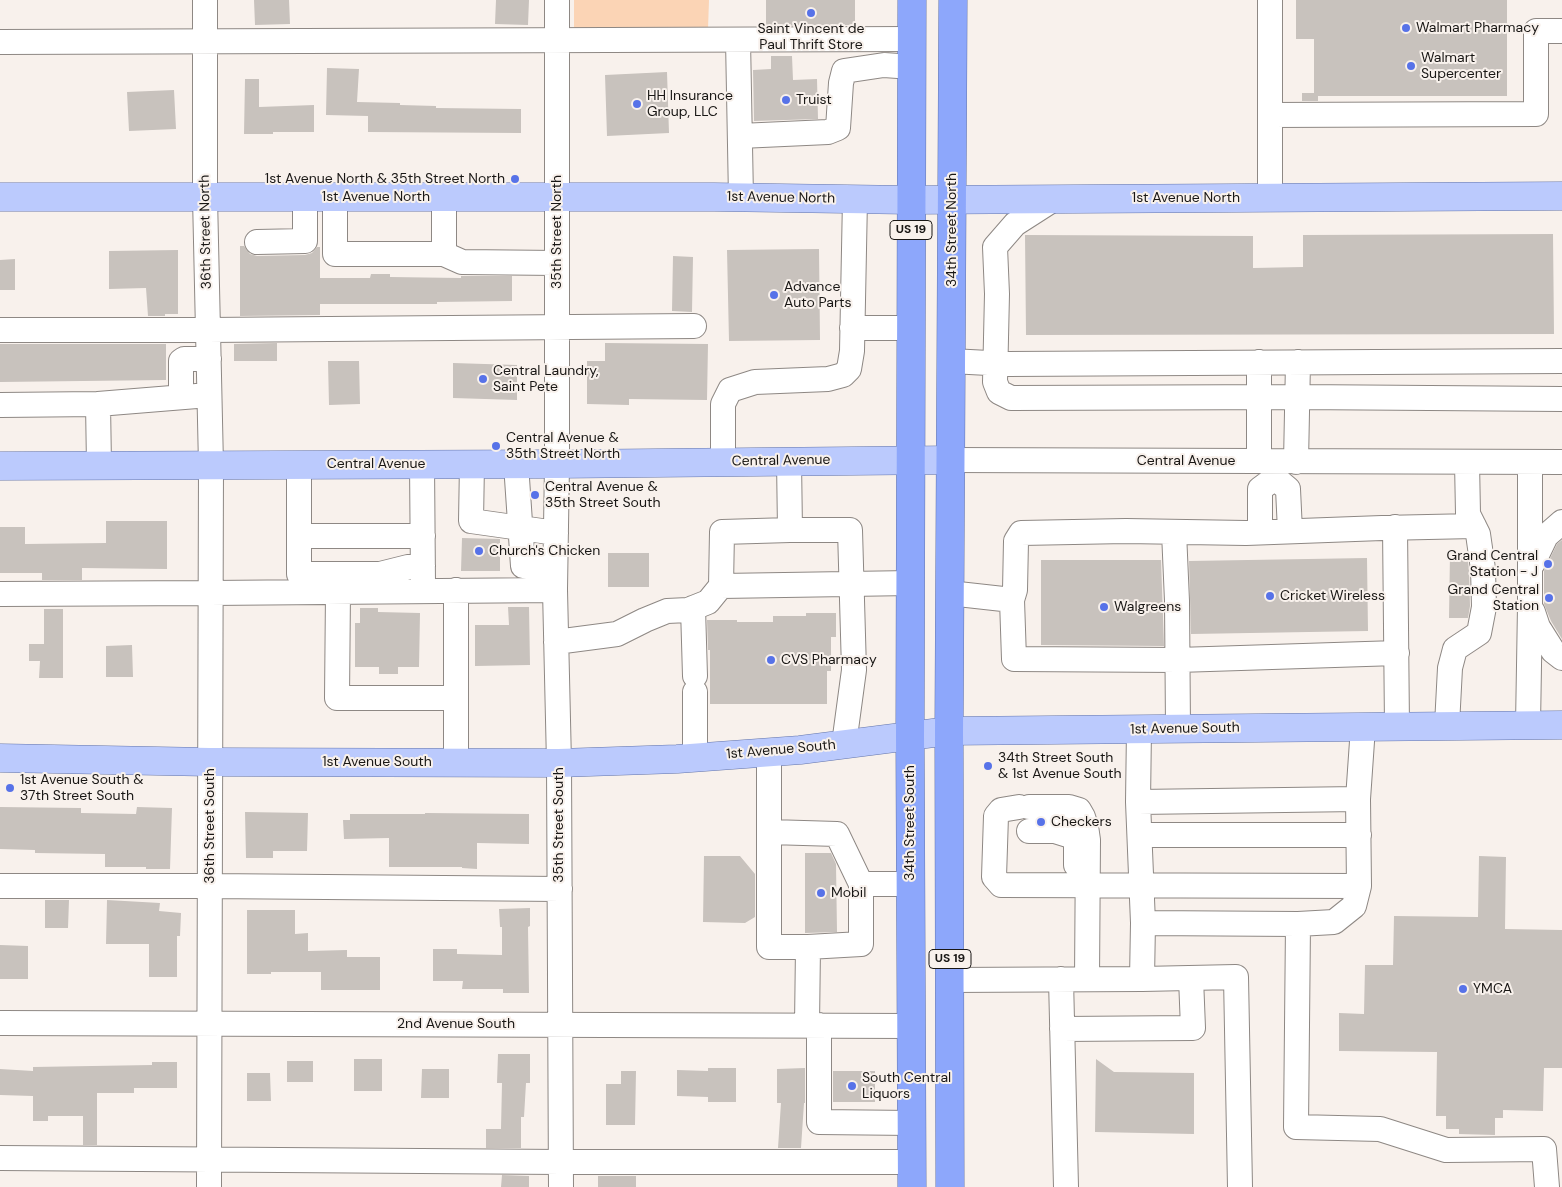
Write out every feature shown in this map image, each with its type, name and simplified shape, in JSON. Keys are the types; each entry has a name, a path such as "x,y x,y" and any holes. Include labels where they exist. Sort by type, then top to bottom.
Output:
{"highway":[{"name":"US 19","path":"911,460 912,0"},
{"name":"34th Street North","path":"950,460 953,0"},
{"name":"34th Street South","path":"911,460 910,875 912,1175"},
{"name":"US 19","path":"950,460 950,1187"},
{"path":"910,875 934,874 934,955 950,973"},
{"path":"911,1037 935,1060 934,1170 946,1187"}],"main road":[{"name":"1st Avenue North","path":"0,197 557,197 911,200 1562,196"},
{"name":"Central Avenue","path":"0,466 557,464 950,460"},
{"name":"1st Avenue South","path":"0,758 210,762 559,763 695,758 769,752 949,731 1562,725"}],"street":[{"name":"36th Street North","path":"205,0 205,197 210,465"},
{"name":"35th Street North","path":"556,0 557,464"},
{"path":"1270,0 1270,198"},
{"path":"1270,115 1536,114 1536,31 1562,31"},
{"path":"0,42 912,39"},
{"path":"738,40 741,198"},
{"path":"740,136 828,132 838,128 841,83 844,71 884,65 912,67"},
{"path":"257,242 306,241 305,197"},
{"path":"335,197 335,254 444,254 462,262 557,263"},
{"path":"444,197 444,254"},
{"path":"722,462 723,404 730,390 755,382 828,379 843,375 848,369 852,352 855,199"},
{"path":"1054,199 1015,224 995,248 1001,363 995,382 999,392 1011,398 1297,397 1562,399"},
{"path":"0,330 694,326"},
{"path":"852,328 911,328"},
{"path":"181,397 181,361 184,359 209,359"},
{"path":"951,362 1562,361"},
{"path":"1259,362 1259,397 1276,466 1288,488 1290,531"},
{"path":"1260,532 1260,488 1276,466 1297,397 1298,362"},
{"path":"0,405 98,404 209,395"},
{"path":"98,404 99,465"},
{"name":"Central Avenue","path":"950,460 1276,466 1562,462"},
{"path":"789,461 790,530"},
{"path":"1447,725 1450,668 1456,649 1479,633 1484,606 1483,569 1478,534 1468,514 1467,462"},
{"path":"1528,724 1530,462"},
{"path":"422,464 423,591"},
{"path":"472,464 471,521 556,532"},
{"path":"516,464 523,566 555,579"},
{"name":"35th Street South","path":"557,464 555,579 559,763 561,1187"},
{"name":"36th Street South","path":"209,1187 210,465"},
{"path":"299,465 299,574 380,574 408,567 423,566"},
{"path":"1530,569 1546,536 1562,522"},
{"path":"1397,653 1178,660 1014,659 1012,600 1015,590 1016,541 1021,532 1260,532 1474,526"},
{"path":"1395,527 1397,726"},
{"path":"556,642 617,634 667,611 688,610 708,602 721,586 722,532 850,530 854,670 844,744"},
{"path":"1174,532 1177,601 1178,728"},
{"path":"299,536 423,536"},
{"path":"0,594 423,591 456,590 555,579"},
{"path":"721,586 911,584"},
{"path":"456,590 456,762"},
{"path":"338,592 337,698 456,698"},
{"path":"949,593 1012,600"},
{"path":"1530,606 1538,627 1553,651 1562,658"},
{"path":"693,608 695,758"},
{"path":"1142,922 1298,924 1334,922 1354,906 1359,886 1358,799 1363,727"},
{"path":"1138,729 1142,979"},
{"path":"769,752 770,947 861,944 861,884 837,834 770,832"},
{"path":"1138,802 1358,799"},
{"path":"1087,886 1076,868 1076,842 1071,836 1055,831 1014,831 996,816 1001,810 1024,807 1069,807 1079,810 1084,817 1088,840 1087,979"},
{"path":"1014,831 994,877 1001,885 1359,886"},
{"path":"1140,835 1359,835"},
{"path":"861,884 910,875"},
{"path":"0,886 560,890"},
{"path":"1298,924 1296,1127 1380,1129 1446,1150 1544,1149 1547,1187"},
{"path":"808,947 819,1122 912,1123"},
{"path":"950,973 1061,979 1236,977 1240,1187"},
{"path":"1062,1029 1193,1028 1191,978"},
{"path":"1061,979 1066,1187"},
{"name":"2nd Avenue South","path":"0,1023 813,1025 911,1037"},
{"path":"0,1158 561,1162 912,1175"}],"shaded area":[{"path":"574,0 709,0 708,29 576,30 574,27"}],"building":[{"path":"254,0 289,0 290,24 255,25"},
{"path":"496,0 529,0 528,25 495,24"},
{"name":"Saint Vincent de Paul Thrift Store","path":"766,0 855,0 855,25 766,26"},
{"name":"Walmart Supercenter","path":"1296,0 1507,0 1507,96 1318,96 1318,101 1302,101 1302,93 1314,93 1314,39 1296,39"},
{"name":"Truist","path":"771,56 792,56 793,80 817,79 818,119 754,121 753,70 771,69"},
{"path":"327,68 359,69 357,102 400,103 400,105 436,106 436,108 521,109 521,133 368,132 368,116 326,115"},
{"name":"HH Insurance Group, LLC","path":"667,72 669,133 607,136 605,75"},
{"path":"245,79 259,79 259,107 314,105 314,132 244,134"},
{"path":"174,90 176,129 129,131 127,92"},
{"path":"1553,234 1554,334 1026,335 1025,235 1253,236 1253,268 1303,267 1303,235"},
{"path":"240,246 244,246 250,254 257,256 305,255 312,253 317,247 320,247 320,278 370,278 371,274 390,274 390,277 461,278 461,276 512,276 512,301 437,302 437,304 320,304 320,315 240,316"},
{"name":"Advance Auto Parts","path":"819,249 820,340 729,341 727,250"},
{"path":"178,250 178,314 148,316 146,288 109,289 109,251"},
{"path":"673,256 693,257 692,312 672,311"},
{"path":"15,259 15,290 0,290 0,260"},
{"path":"277,343 277,361 234,361 234,344"},
{"path":"605,343 708,344 707,400 629,399 629,405 587,404 587,361 605,361"},
{"path":"0,344 166,344 166,380 0,382"},
{"path":"328,361 359,361 360,404 329,405"},
{"path":"453,363 517,365 517,400 453,398"},
{"path":"106,521 167,521 167,569 82,568 82,580 42,580 42,573 0,573 0,527 25,527 25,544 106,543"},
{"path":"462,538 500,539 500,571 461,571"},
{"path":"1562,540 1562,639 1551,621 1544,604 1544,571 1557,544"},
{"path":"608,553 649,553 649,587 608,587"},
{"path":"1450,553 1467,553 1470,606 1468,618 1449,618"},
{"path":"1367,558 1368,631 1191,634 1189,561"},
{"name":"Walgreens","path":"1041,560 1161,560 1164,646 1041,645"},
{"path":"508,607 529,607 530,665 475,666 475,625 509,625"},
{"path":"360,608 378,608 378,612 420,613 419,667 398,667 398,674 379,674 379,667 355,667 355,623 360,623"},
{"path":"44,609 63,609 63,678 39,678 40,661 29,661 29,644 44,644"},
{"name":"CVS Pharmacy","path":"806,613 836,613 836,637 831,637 831,671 827,671 827,704 710,704 710,650 708,650 707,620 773,622 773,616 806,616"},
{"path":"132,645 133,677 106,677 106,646"},
{"path":"0,807 81,808 81,813 136,814 137,807 172,808 170,869 105,867 105,854 35,853 35,850 0,849"},
{"path":"245,812 308,813 307,851 273,851 273,858 246,858"},
{"path":"350,814 529,814 529,844 477,843 477,869 462,867 389,867 389,838 344,839 343,820 350,820"},
{"name":"Mobil","path":"805,853 831,853 836,864 837,932 805,933"},
{"path":"704,856 740,856 755,874 755,917 745,923 703,922"},
{"name":"YMCA","path":"1479,856 1506,857 1505,929 1562,930 1562,1068 1544,1068 1543,1111 1503,1110 1503,1118 1495,1118 1495,1135 1459,1134 1459,1129 1446,1129 1446,1116 1436,1116 1437,1052 1339,1051 1339,1013 1364,1014 1365,965 1393,965 1394,916 1478,917"},
{"path":"45,900 69,900 68,928 45,928"},
{"path":"107,900 160,903 159,911 181,913 180,936 177,936 177,977 149,977 149,944 106,944"},
{"path":"530,908 530,926 528,927 529,993 503,993 503,989 462,989 463,981 433,981 433,949 457,949 457,954 502,955 502,927 500,927 499,909"},
{"path":"247,910 295,910 295,934 308,933 308,951 347,950 347,957 380,957 380,990 321,990 321,972 247,974"},
{"path":"0,945 28,946 28,979 0,979"},
{"path":"498,1054 530,1054 530,1083 526,1083 524,1117 521,1117 521,1148 486,1148 486,1129 501,1129 502,1083 497,1083"},
{"path":"354,1059 382,1059 382,1091 354,1091"},
{"path":"1096,1059 1114,1072 1194,1073 1194,1134 1095,1132"},
{"path":"287,1061 313,1061 313,1082 287,1082"},
{"path":"152,1062 177,1062 177,1088 134,1088 134,1093 97,1093 97,1145 83,1145 83,1116 48,1116 48,1121 33,1121 33,1096 0,1095 0,1069 33,1071 33,1067 152,1065"},
{"path":"708,1068 736,1068 736,1102 708,1102 708,1097 677,1096 677,1070 708,1071"},
{"path":"805,1068 805,1103 801,1148 778,1148 781,1103 777,1103 777,1069"},
{"path":"422,1069 449,1069 449,1098 421,1098"},
{"path":"621,1071 636,1071 635,1125 606,1125 606,1084 621,1084"},
{"name":"South Central Liquors","path":"833,1071 875,1071 875,1102 833,1102"},
{"path":"247,1073 270,1073 271,1101 247,1101"},
{"path":"502,1175 529,1176 529,1187 501,1187"},
{"path":"598,1176 636,1176 636,1187 598,1187"}],"place":[{"name":"Saint Vincent de Paul Thrift Store","path":"811,13"},
{"name":"Walmart Pharmacy","path":"1406,28"},
{"name":"Walmart Supercenter","path":"1411,66"},
{"name":"Truist","path":"786,100"},
{"name":"HH Insurance Group, LLC","path":"637,104"},
{"name":"1st Avenue North & 35th Street North","path":"515,179"},
{"name":"Advance Auto Parts","path":"774,295"},
{"name":"Central Laundry, Saint Pete","path":"483,379"},
{"name":"Central Avenue & 35th Street North","path":"496,446"},
{"name":"Central Avenue & 35th Street South","path":"535,495"},
{"name":"Church's Chicken","path":"479,551"},
{"name":"Grand Central Station - J","path":"1548,564"},
{"name":"Cricket Wireless","path":"1270,596"},
{"name":"Grand Central Station","path":"1549,598"},
{"name":"Walgreens","path":"1104,607"},
{"name":"CVS Pharmacy","path":"771,660"},
{"name":"34th Street South & 1st Avenue South","path":"988,766"},
{"name":"1st Avenue South & 37th Street South","path":"10,788"},
{"name":"Checkers","path":"1041,822"},
{"name":"Mobil","path":"821,893"},
{"name":"YMCA","path":"1463,989"},
{"name":"South Central Liquors","path":"852,1086"}]}
